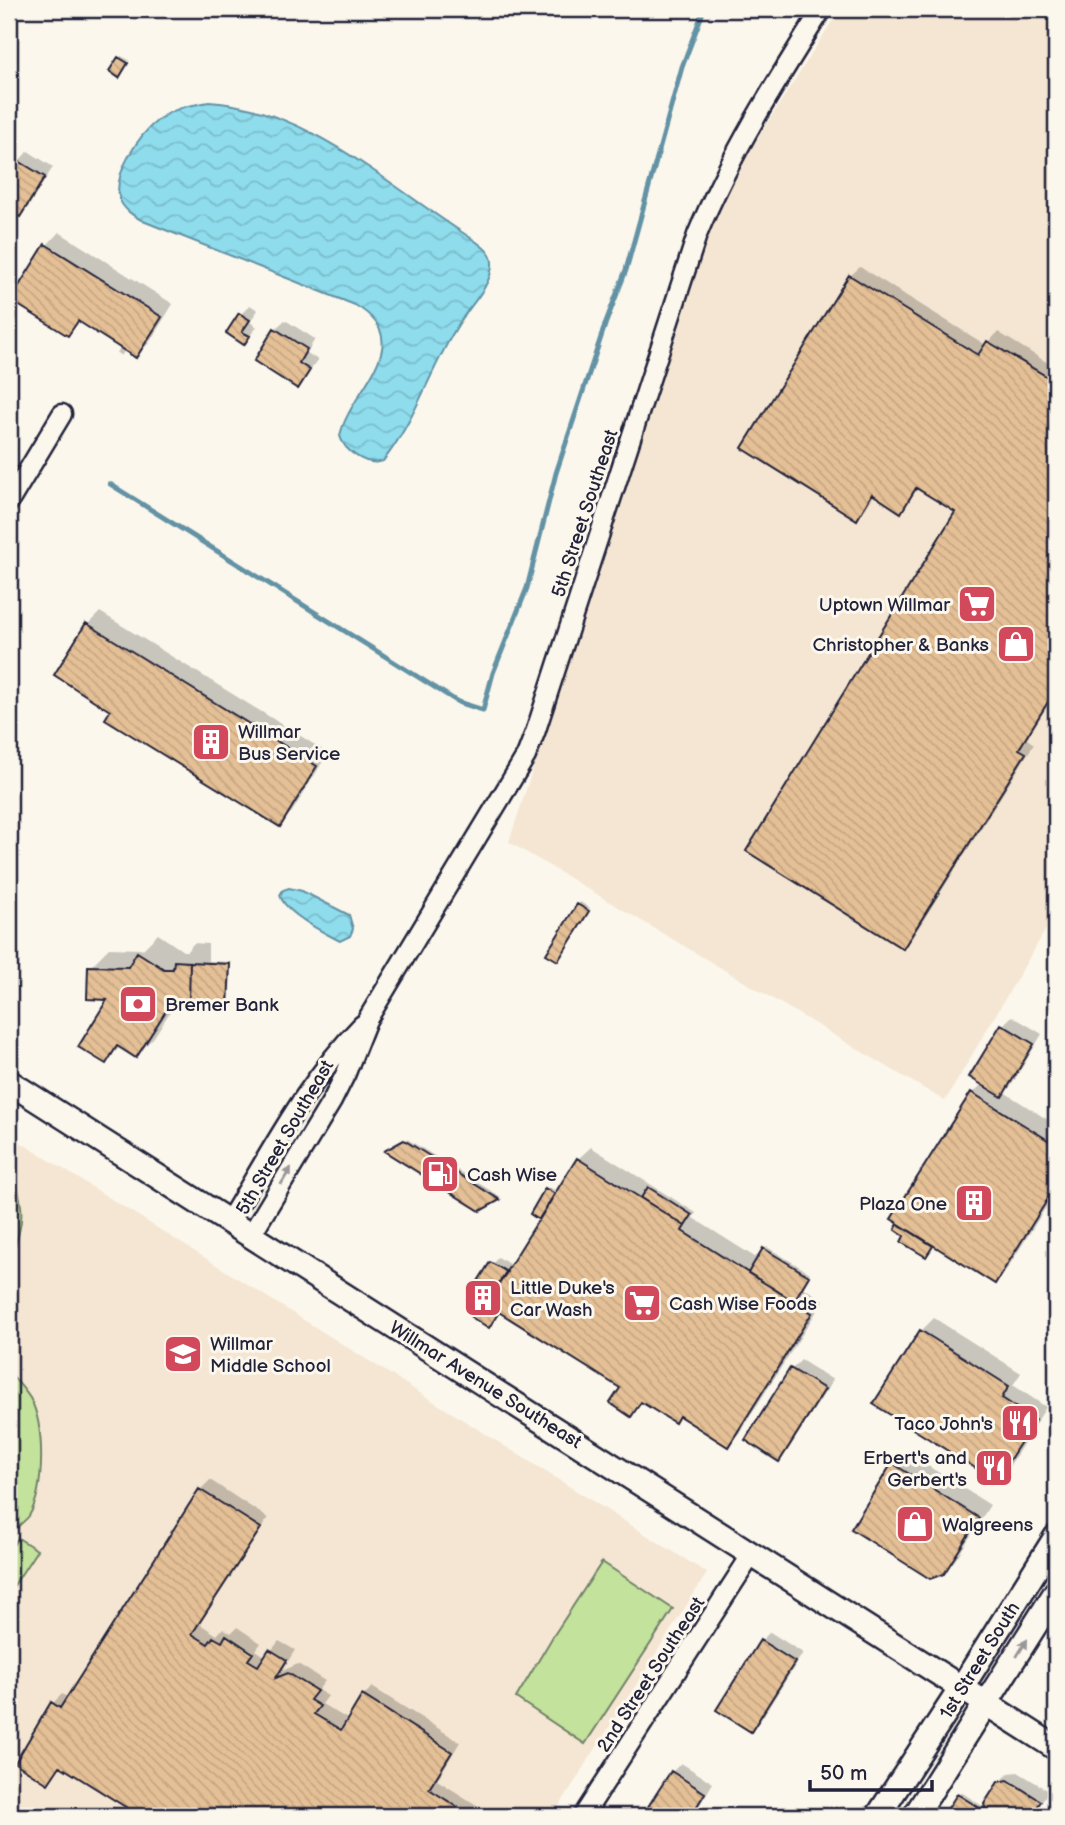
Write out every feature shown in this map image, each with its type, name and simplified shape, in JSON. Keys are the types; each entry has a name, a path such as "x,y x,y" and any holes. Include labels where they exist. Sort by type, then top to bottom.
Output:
{"main road":[{"name":"Willmar Avenue Southeast","path":"9,1082 1056,1748"},
{"name":"1st Street South","path":"878,1816 1056,1537"},
{"name":"1st Street South","path":"915,1816 1056,1592"}],"street":[{"name":"5th Street Southeast","path":"251,1235 332,1101 367,1020 526,756 697,236 714,195 743,139 822,9"},
{"path":"9,502 62,414"},
{"name":"5th Street Southeast","path":"229,1221 309,1090 343,1044 367,1020"},
{"name":"2nd Street Southeast","path":"583,1816 752,1553"}],"shaded area":[{"path":"840,9 1056,9 1056,912 945,1101 509,842 720,197"},
{"name":"Willmar Middle School","path":"9,1135 707,1573 553,1816 9,1816"}],"green space":[{"path":"9,1166 21,1202 21,1223 9,1260"},
{"path":"9,1372 30,1398 35,1410 41,1457 34,1504 29,1516 13,1531 9,1528"},
{"path":"18,1538 37,1550 11,1590 9,1551"},
{"path":"602,1562 673,1609 585,1744 516,1698"}],"water":[{"path":"209,102 245,107 315,135 348,154 474,240 491,257 488,281 448,341 414,412 383,461 363,460 346,447 340,436 346,419 376,368 382,351 382,335 374,320 355,305 143,221 127,210 120,200 118,190 123,167 151,126 176,110"},
{"path":"289,888 302,891 349,915 353,929 350,936 340,941 297,915 283,902 280,895 283,890"}],"building":[{"path":"118,57 128,63 119,78 109,71"},
{"path":"17,160 45,177 20,217 9,210 9,173"},
{"path":"45,244 162,317 136,358 78,321 68,336 10,300"},
{"name":"Uptown Willmar","path":"849,275 978,355 987,341 1056,382 1056,689 1019,749 1026,753 903,949 746,851 955,512 916,488 901,513 872,494 857,520 742,448"},
{"path":"239,313 250,320 242,332 250,336 244,345 226,333"},
{"path":"274,328 307,349 299,363 310,370 298,389 254,361"},
{"name":"Willmar Bus Service","path":"86,623 317,766 280,827 105,719 110,711 54,675"},
{"path":"577,904 589,911 558,961 546,954"},
{"path":"137,952 164,969 173,969 174,961 190,962 189,1003 171,1003 136,1058 117,1046 106,1064 78,1047 107,1000 87,999 88,966 128,967"},
{"path":"190,962 230,964 228,1004 189,1003"},
{"path":"1001,1024 1034,1044 1002,1097 969,1077"},
{"name":"Plaza One","path":"971,1092 1056,1145 1056,1186 995,1284 891,1219"},
{"path":"404,1140 500,1200 480,1211 384,1151"},
{"name":"Cash Wise Foods","path":"577,1158 685,1226 682,1231 812,1313 728,1447 679,1416 675,1423 641,1402 631,1417 610,1403 620,1388 486,1304"},
{"path":"648,1187 692,1215 685,1226 641,1198"},
{"path":"545,1188 555,1194 539,1220 530,1214"},
{"path":"898,1224 933,1246 926,1257 901,1242 904,1236 895,1230"},
{"path":"763,1248 809,1276 794,1301 748,1273"},
{"name":"Little Duke's Car Wash","path":"490,1262 507,1272 486,1304 499,1312 489,1328 471,1317 481,1301 470,1294"},
{"path":"920,1330 1009,1386 1002,1398 1035,1420 996,1481 873,1404"},
{"path":"790,1368 825,1389 779,1462 745,1440"},
{"name":"Walgreens","path":"892,1463 979,1518 944,1574 930,1579 851,1529"},
{"path":"199,1489 261,1528 192,1634 208,1644 213,1637 222,1642 226,1635 253,1653 248,1660 258,1666 269,1649 287,1660 276,1678 288,1673 317,1691 310,1700 320,1706 314,1714 341,1730 362,1695 452,1752 429,1789 472,1816 140,1816 60,1766 48,1784 15,1763 51,1702 60,1708"},
{"path":"760,1640 795,1662 751,1732 716,1710"},
{"path":"671,1771 705,1793 691,1816 642,1816"},
{"path":"1008,1780 1041,1801 1032,1816 1017,1812 1015,1816 990,1816 986,1812 984,1804 998,1782"},
{"path":"957,1794 991,1815 943,1816"}],"waterway":[{"path":"110,484 458,702 483,710 493,673 527,588 556,473 626,270 682,67 704,9"}],"place":[{"name":"Uptown Willmar","path":"977,604"},
{"name":"Christopher & Banks","path":"1016,644"},
{"name":"Willmar Bus Service","path":"211,742"},
{"name":"Bremer Bank","path":"138,1004"},
{"name":"Cash Wise","path":"440,1174"},
{"name":"Plaza One","path":"974,1203"},
{"name":"Little Duke's Car Wash","path":"483,1298"},
{"name":"Cash Wise Foods","path":"642,1303"},
{"name":"Willmar Middle School","path":"183,1354"},
{"name":"Taco John's","path":"1020,1423"},
{"name":"Erbert's and Gerbert's","path":"994,1468"},
{"name":"Walgreens","path":"915,1524"}]}
